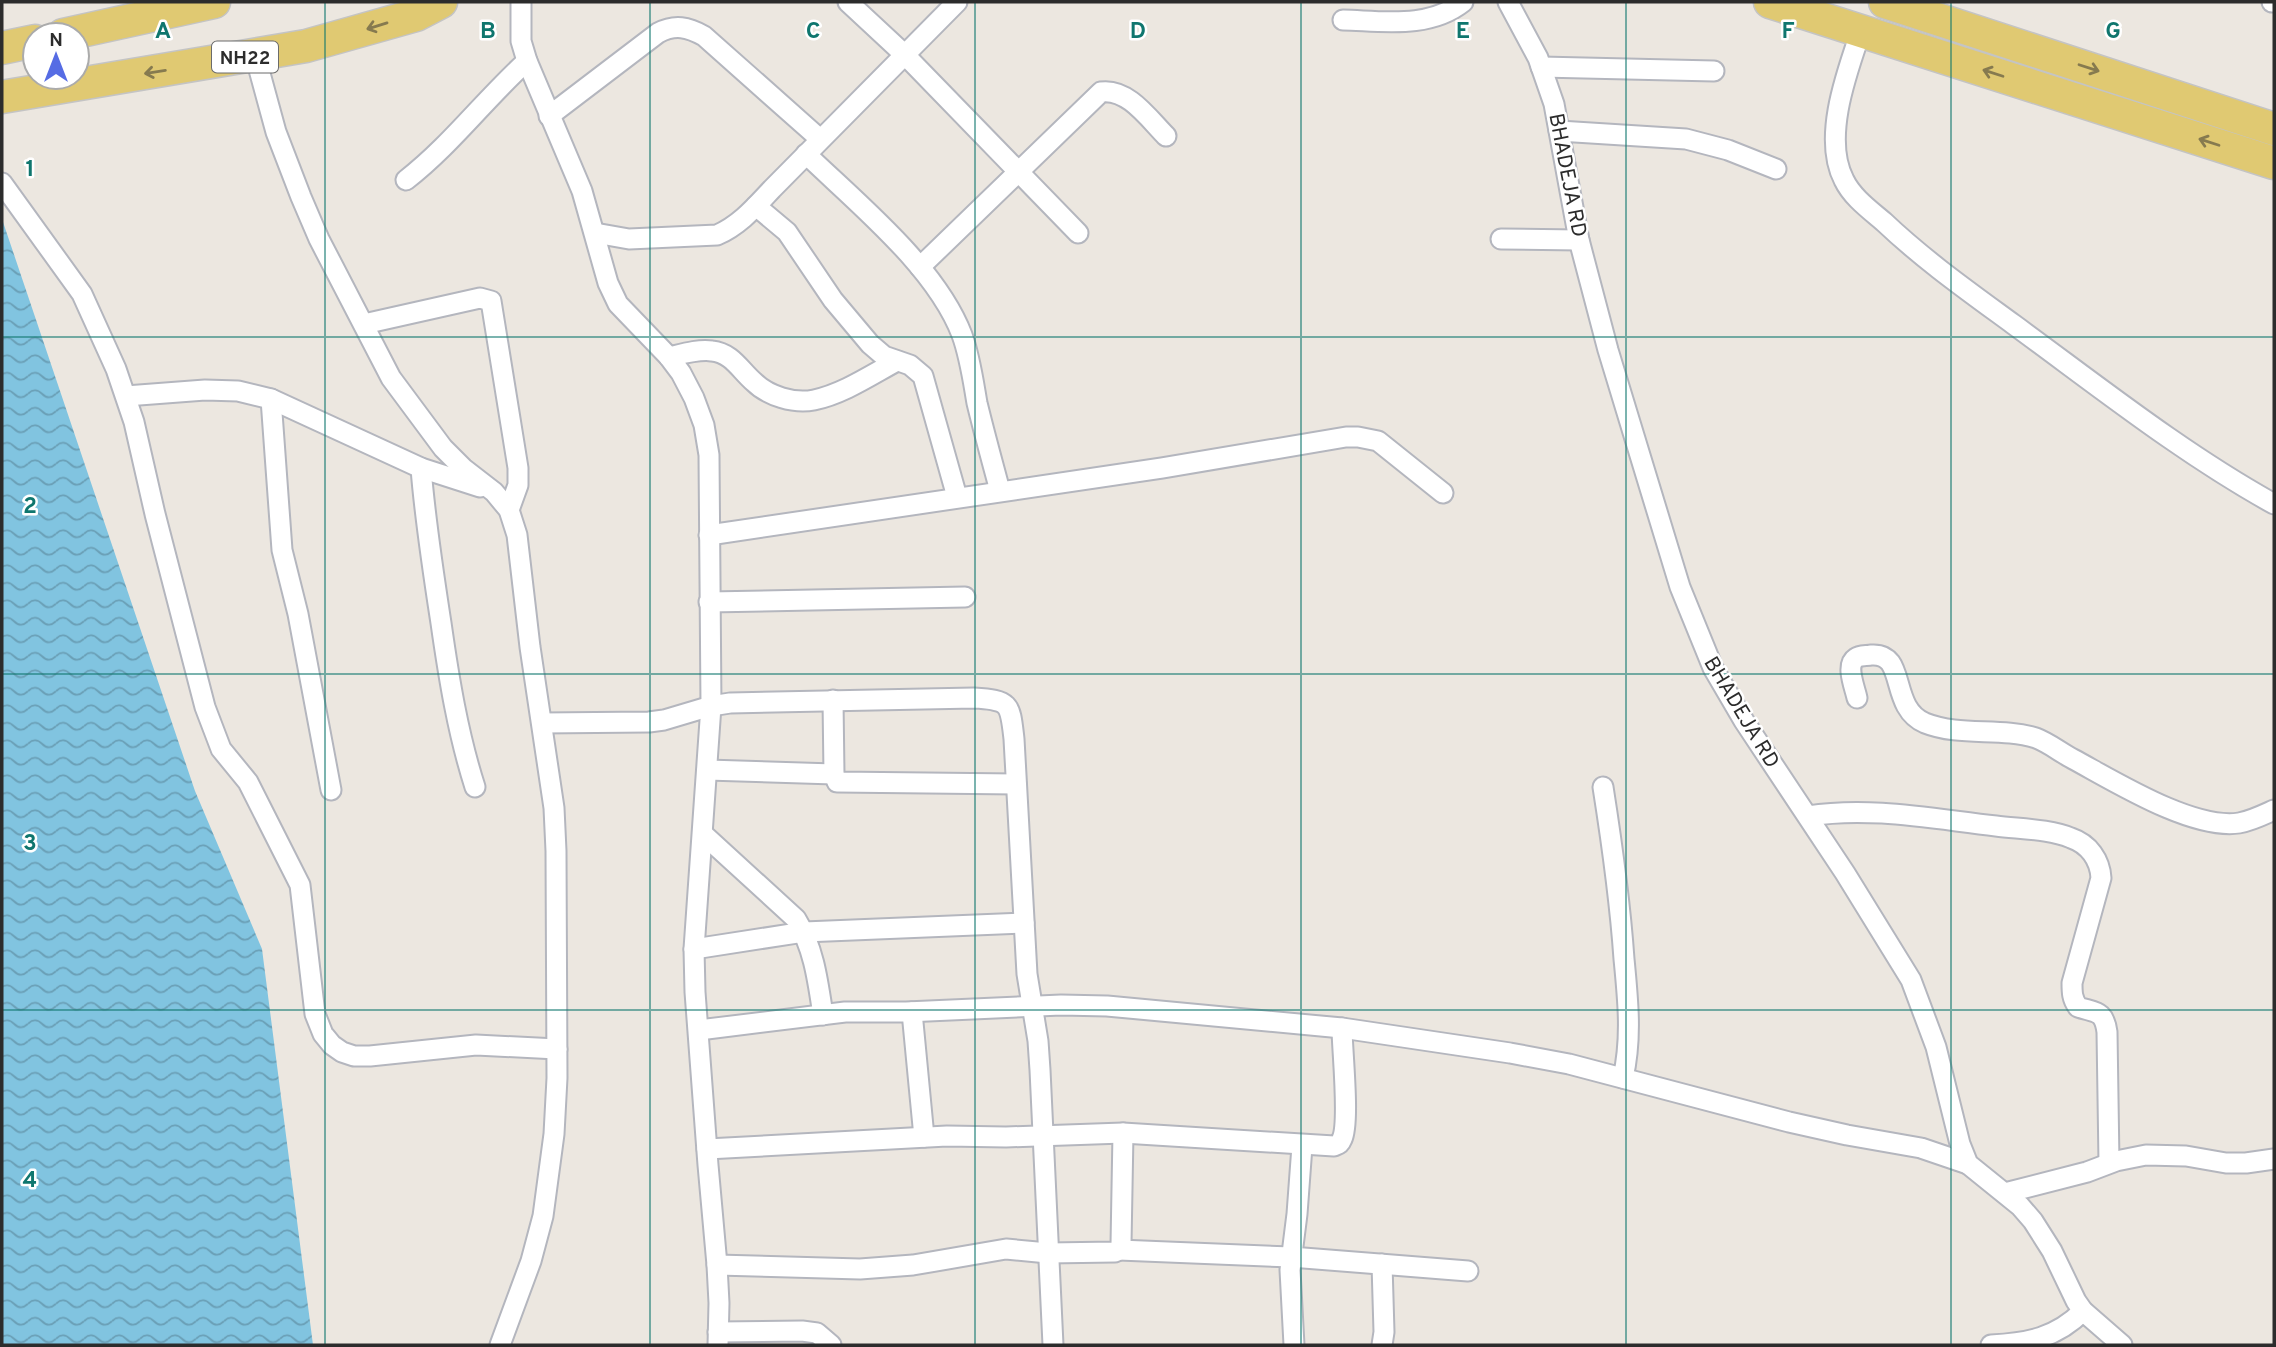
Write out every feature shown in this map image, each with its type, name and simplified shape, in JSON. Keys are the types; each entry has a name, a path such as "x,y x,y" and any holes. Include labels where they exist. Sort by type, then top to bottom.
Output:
{"main road":[{"path":"91,29 214,2"},
{"name":"NH22","path":"2,97 255,55 341,37 416,15 441,2"},
{"path":"1770,2 2274,163"},
{"path":"1885,2 2274,128"}],"street":[{"path":"521,2 521,41 527,61 582,191 608,283 618,304 669,357 694,398 705,425 709,455 711,706 694,948 717,1265 718,1339 802,1331 817,1333 831,1345"},
{"path":"595,233 629,239 717,235 729,230 756,206 957,2"},
{"path":"1343,20 1408,22 1446,14 1463,2"},
{"name":"BHADEJA RD","path":"1508,2 1542,67 1554,104 1579,240 1615,373 1686,603 1713,668 1744,721 1846,873 1911,980 1936,1047 1960,1144 1968,1164"},
{"path":"855,4 1077,233"},
{"path":"549,116 658,33 677,27 691,29 705,36 820,139"},
{"path":"1861,31 1844,80 1836,145 1836,156 1844,180 1858,199 1932,265 2202,461 2274,504"},
{"path":"255,55 276,132 301,197 319,239 391,378 432,435 458,463 494,492 509,510 517,534 530,646 554,808 557,1049 554,1134 542,1216 531,1261 500,1345"},
{"path":"406,180 428,162 502,83 527,61"},
{"path":"1542,67 1714,71"},
{"path":"920,267 1101,92 1109,91 1126,97 1166,136"},
{"path":"1559,131 1686,139 1728,150 1776,169"},
{"path":"806,154 888,232 940,294 962,334 1000,491"},
{"path":"2,183 82,294 116,369 134,422 205,707 221,748 248,782 300,885 315,1014 323,1034 332,1045 354,1056 476,1045 557,1049"},
{"path":"756,206 787,232 833,300 870,344 884,356 910,365 923,376 957,497"},
{"path":"1501,239 1579,240"},
{"path":"364,324 480,298 491,301 518,468 518,485 509,510"},
{"path":"669,357 710,350 722,353 735,361 757,385 777,396 800,401 826,397 897,361"},
{"path":"125,396 205,390 238,391 271,399 421,468 494,492"},
{"path":"271,399 282,550 298,614 331,790"},
{"path":"709,535 1162,468 1330,439 1358,437 1378,441 1443,493"},
{"path":"421,468 425,519 449,677 458,727 475,787"},
{"path":"709,602 965,597"},
{"path":"1857,698 1852,663 1861,656 1887,656 1904,703 1913,716 1924,723 1950,729 2036,738 2145,799 2207,820 2239,823 2274,810"},
{"path":"542,723 649,722 711,706 762,701 974,698 1003,702 1009,709 1031,1006 1038,1041 1054,1345"},
{"path":"833,700 836,782 1016,784"},
{"path":"707,770 834,774"},
{"path":"1603,787 1617,878 1628,1004 1629,1047 1623,1078"},
{"path":"1808,816 1841,811 1866,812 2030,831 2070,837 2096,857 2101,868 2101,878 2072,983 2072,993 2078,1007 2098,1012 2105,1018 2109,1163"},
{"path":"703,834 796,919 804,932 816,970 823,1015"},
{"path":"694,948 804,932 1024,923"},
{"path":"699,1030 845,1012 1107,1006 1342,1028 1569,1064 1789,1122 1921,1148 1968,1164 2020,1206 2044,1237 2083,1311 2122,1345"},
{"path":"912,1012 924,1138"},
{"path":"707,1149 924,1138 1123,1133 1334,1146 1343,1138 1345,1122 1342,1028"},
{"path":"1119,1250 1123,1133"},
{"path":"1294,1345 1291,1257 1302,1146"},
{"path":"2005,1193 2146,1155 2186,1156 2226,1163 2274,1159"},
{"path":"717,1265 860,1269 913,1265 1006,1248 1048,1253 1119,1250 1291,1257 1468,1271"},
{"path":"1382,1264 1382,1345"},
{"path":"1990,1345 2050,1334 2068,1325 2083,1311"}],"water":[{"path":"2,219 195,791 262,949 313,1345 2,1345"}]}
